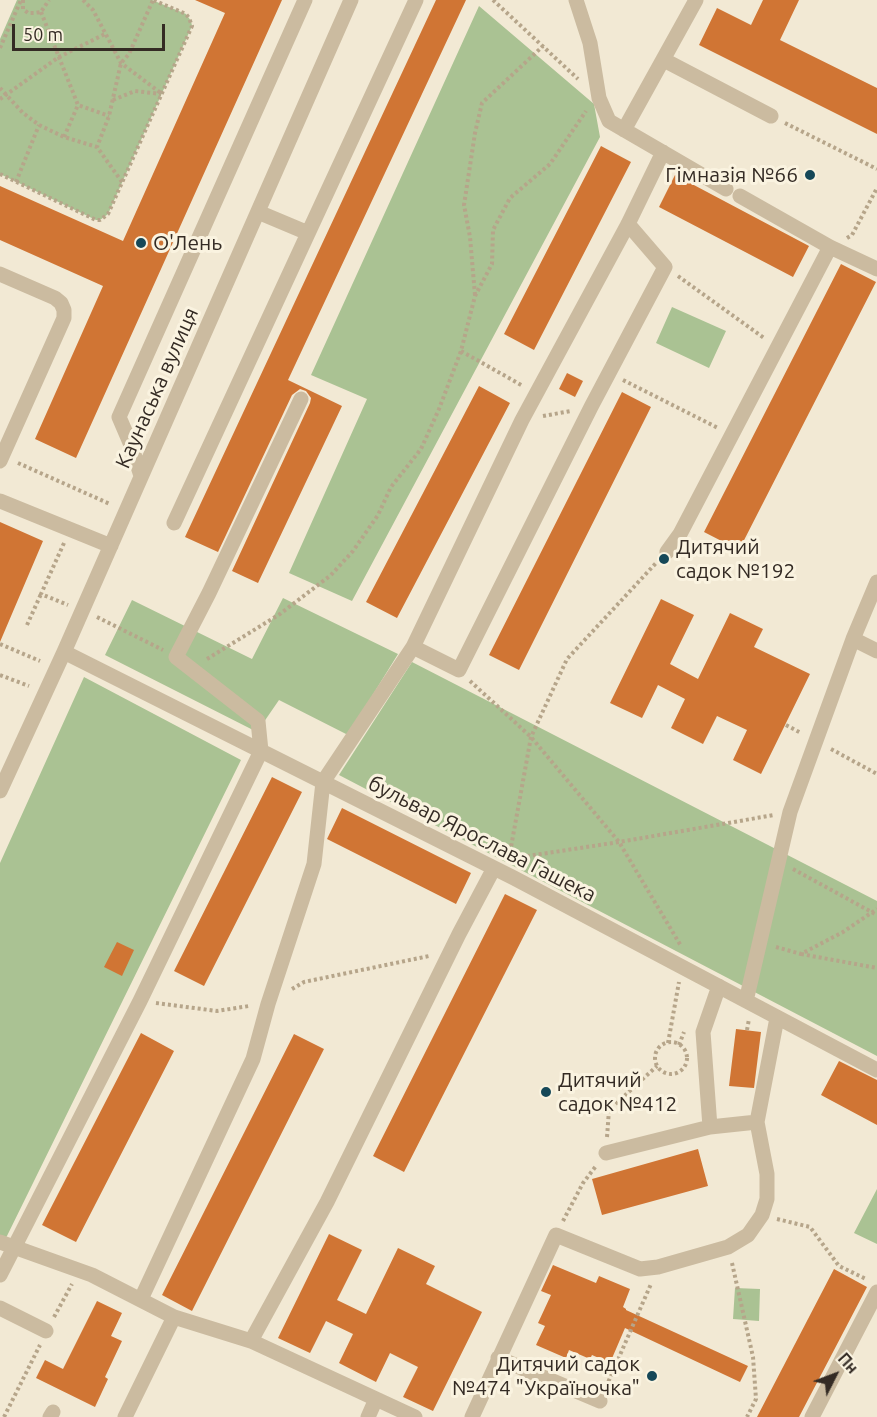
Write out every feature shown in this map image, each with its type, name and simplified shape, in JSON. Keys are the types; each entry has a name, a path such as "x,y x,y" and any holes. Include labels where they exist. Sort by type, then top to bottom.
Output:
{"street":[{"path":"141,476 119,417 305,0"},
{"name":"Каунаська вулиця","path":"0,791 64,652 351,0"},
{"path":"174,523 416,0"},
{"path":"576,0 590,43 599,98 609,121 726,189"},
{"path":"624,130 696,0"},
{"path":"664,60 771,116"},
{"path":"141,1299 253,1059 268,1004 314,864 323,782 413,647 522,420 628,224 663,153"},
{"path":"740,196 830,247 877,269"},
{"path":"258,212 308,233"},
{"path":"413,647 459,670 591,407 665,267 628,224"},
{"path":"667,552 680,534 830,247"},
{"path":"0,274 55,298 64,310 64,318 6,461"},
{"path":"0,1275 7,1245 140,1001 261,751 258,721 176,657 301,399"},
{"path":"0,501 111,546"},
{"path":"746,1001 790,812 853,639 877,582"},
{"path":"853,639 877,651"},
{"name":"бульвар Ярослава Гашека","path":"64,652 323,782 503,867 777,1018 877,1070"},
{"path":"251,1341 327,1202 459,934 503,867"},
{"path":"710,1127 703,1032 719,986"},
{"path":"472,1417 556,1234 640,1269 658,1267 728,1247 748,1235 762,1215 767,1199 767,1174 758,1122 777,1018"},
{"path":"606,1153 710,1127 758,1122"},
{"path":"7,1245 92,1275 174,1317 251,1341 415,1417"},
{"path":"812,1417 877,1292"},
{"path":"0,1308 46,1331"},
{"path":"125,1417 174,1317"},
{"path":"498,1358 600,1401"},
{"path":"368,1417 376,1399"}],"path":[{"path":"22,0 23,9 28,14 41,12 49,0"},
{"path":"0,48 22,0"},
{"path":"83,0 93,10 107,33 121,63 162,94"},
{"path":"0,174 96,220 108,214 192,26 186,14 153,0 129,54 121,63 109,116 97,147"},
{"path":"198,665 280,614 330,574 353,551 378,515 391,487 421,449 440,409 461,351 475,296 492,264 493,230 510,198 550,164 588,108 599,98 493,0"},
{"path":"15,14 23,9"},
{"path":"41,12 78,105 64,136"},
{"path":"0,99 59,57 107,33"},
{"path":"475,296 470,237 464,205 482,103 543,46"},
{"path":"0,88 39,125 97,147 122,182"},
{"path":"113,100 135,91 162,94"},
{"path":"78,105 109,116"},
{"path":"771,116 877,169"},
{"path":"16,182 39,125"},
{"path":"830,247 852,235 877,188"},
{"path":"665,267 777,348"},
{"path":"461,351 536,394"},
{"path":"609,373 731,435"},
{"path":"522,420 591,407"},
{"path":"6,461 110,504"},
{"path":"27,625 65,542"},
{"path":"667,552 567,659 531,736 503,867 619,842 790,812"},
{"path":"41,594 82,611 176,657"},
{"path":"0,644 40,661"},
{"path":"459,670 531,736 619,842 698,974"},
{"path":"0,675 29,686"},
{"path":"779,862 876,912"},
{"path":"801,954 876,912"},
{"path":"140,1001 217,1011 268,1004 304,982 430,956 459,934"},
{"path":"760,942 801,954 877,968"},
{"path":"668,1043 682,966"},
{"path":"668,1043 677,1044 686,1056 682,1069 670,1074 660,1070 655,1061 659,1048 668,1043"},
{"path":"762,1215 810,1227 839,1266 867,1280"},
{"path":"728,1247 753,1357 756,1399 747,1417"},
{"path":"600,1401 658,1267"}],"green space":[{"path":"17,0 152,0 186,14 191,21 192,26 108,214 100,220 0,174 0,39"},
{"path":"479,6 594,104 600,137 352,601 289,573 367,399 311,375"},
{"path":"672,307 726,331 709,368 656,343"},
{"path":"283,598 398,654 348,735 279,700 257,732 105,655 132,600 252,659"},
{"path":"412,662 877,901 877,1056 339,775"},
{"path":"84,677 241,760 4,1242 0,1240 0,863"},
{"path":"877,1189 877,1244 854,1233"},
{"path":"735,1288 760,1289 759,1321 733,1319"}],"building":[{"path":"195,0 282,0 76,458 35,439 103,286 0,240 0,186 123,241 225,13"},
{"path":"436,0 466,0 288,380 342,406 258,583 232,571 310,403 311,398 306,391 300,389 292,395 218,552 185,537"},
{"path":"763,0 799,0 780,40 877,88 877,134 699,45 717,8 751,25"},
{"path":"601,146 631,162 534,350 504,334"},
{"path":"675,175 809,246 793,277 659,207"},
{"path":"841,264 876,282 739,550 704,532"},
{"path":"567,373 583,381 575,397 559,389"},
{"path":"479,386 510,403 397,618 366,602"},
{"path":"622,392 651,407 519,670 489,655"},
{"path":"0,522 43,541 0,642"},
{"path":"661,599 694,615 670,664 698,679 730,613 763,629 754,647 810,674 761,774 733,760 747,730 717,716 703,744 671,728 685,699 658,685 642,718 610,703"},
{"path":"272,777 302,792 204,986 174,971"},
{"path":"342,808 471,873 456,904 327,839"},
{"path":"505,894 537,910 404,1172 373,1156"},
{"path":"117,942 134,950 122,976 104,967"},
{"path":"736,1029 761,1032 754,1088 729,1086"},
{"path":"141,1033 174,1051 76,1242 42,1225"},
{"path":"294,1034 324,1049 192,1311 162,1295"},
{"path":"839,1061 877,1080 877,1125 821,1095"},
{"path":"698,1149 708,1186 602,1215 592,1179"},
{"path":"329,1234 362,1250 337,1300 366,1314 398,1248 435,1266 426,1284 482,1312 433,1411 403,1397 418,1367 390,1353 376,1382 339,1363 353,1334 326,1321 310,1353 278,1338"},
{"path":"553,1265 596,1283 599,1276 630,1289 623,1307 626,1310 748,1366 740,1382 625,1328 610,1363 592,1355 590,1359 569,1350 566,1358 536,1345 545,1326 538,1323 551,1295 541,1291"},
{"path":"834,1269 867,1287 799,1417 757,1417"},
{"path":"97,1301 122,1313 111,1336 122,1341 105,1377 108,1379 95,1407 36,1378 45,1360 63,1369"}],"place":[{"name":"Гімназія №66","path":"810,175"},
{"name":"О'Лень","path":"141,243"},
{"name":"Дитячий садок №192","path":"664,559"},
{"name":"Дитячий садок №412","path":"546,1092"},
{"name":"Дитячий садок №474 \"Україночка\"","path":"652,1376"}]}
